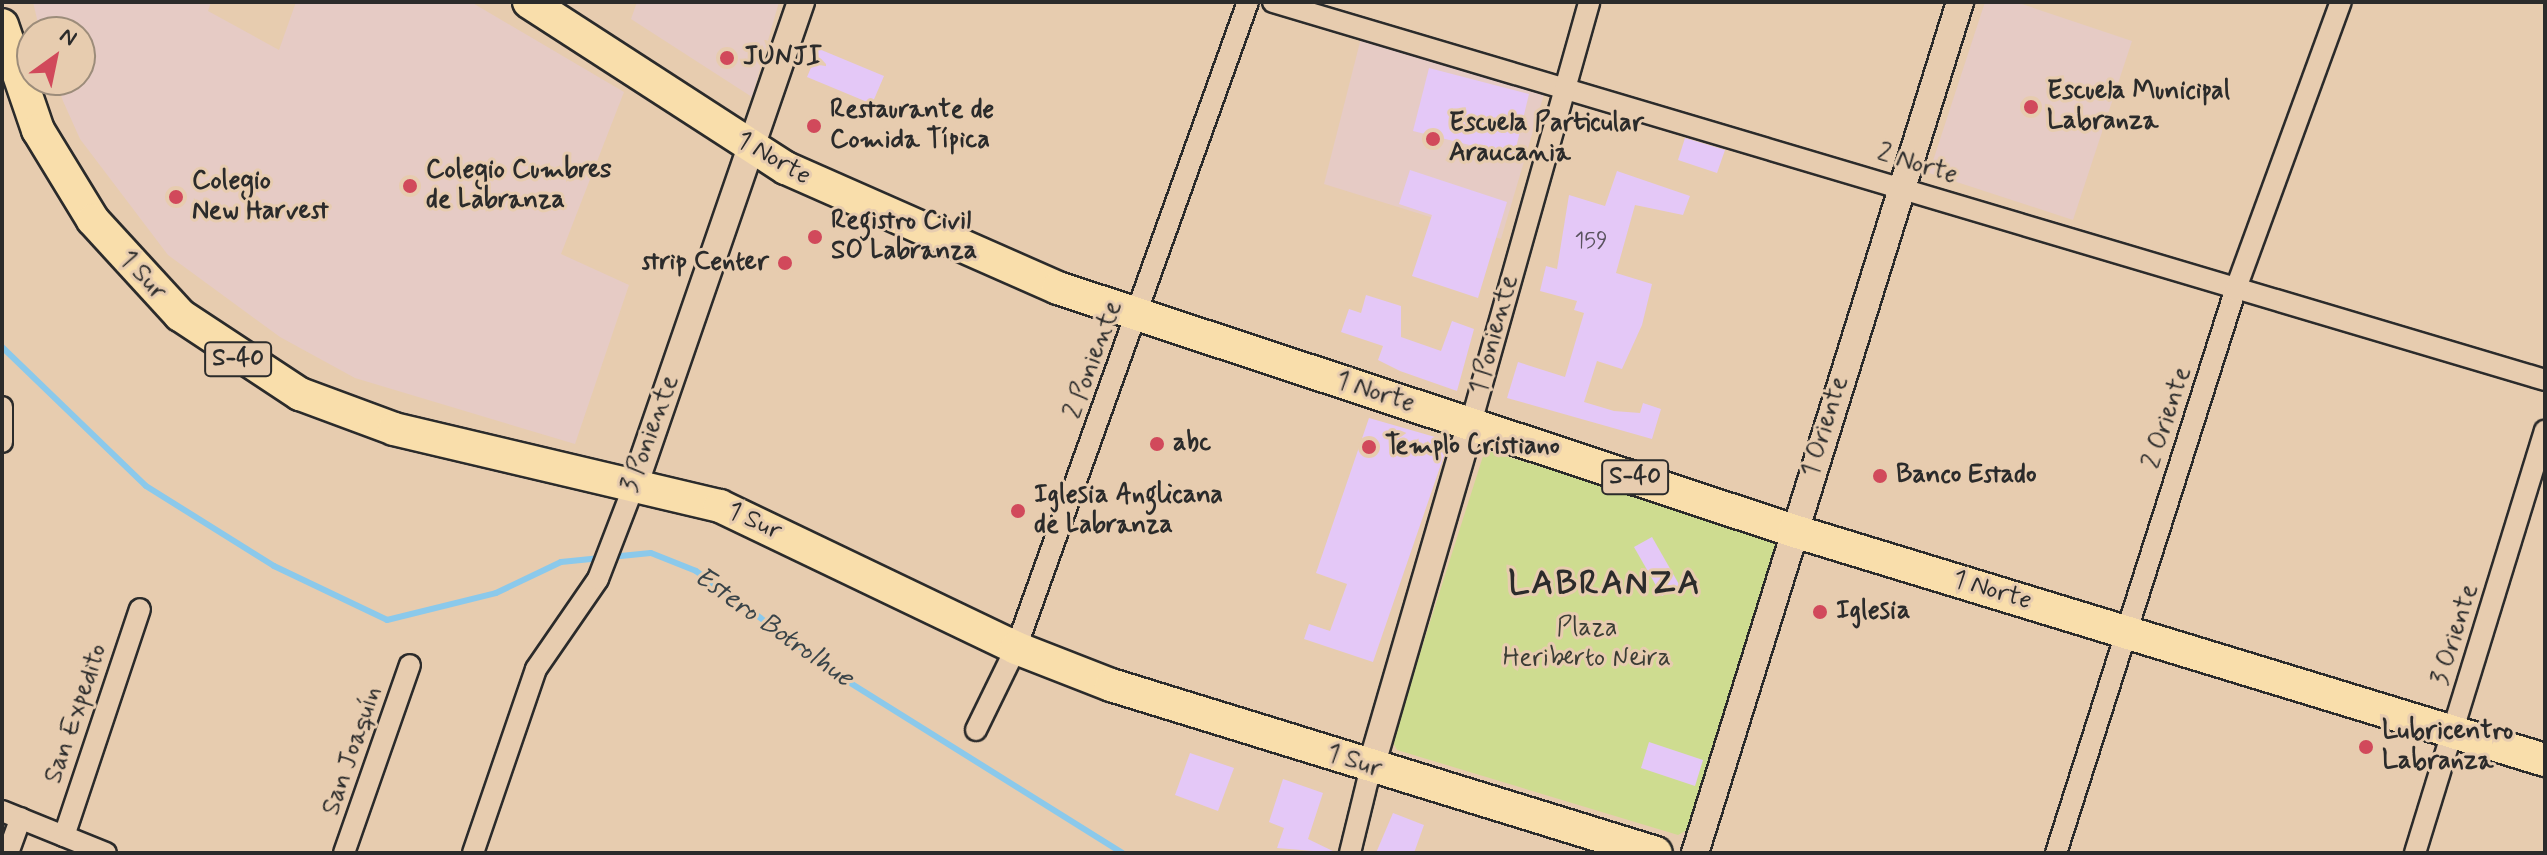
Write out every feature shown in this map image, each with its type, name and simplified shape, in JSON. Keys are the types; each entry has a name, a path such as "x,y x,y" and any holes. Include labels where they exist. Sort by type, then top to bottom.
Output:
{"main road":[{"name":"1 Norte","path":"529,2 749,147 904,225 1138,318 1471,423 1794,531 2545,760"},
{"name":"1 Sur","path":"2,25 26,102 71,189 136,272 208,338 268,377 362,419 720,506 1016,648 1371,767 1656,853"}],"street":[{"name":"3 Poniente","path":"473,853 536,669 598,579 635,483 801,2"},
{"name":"2 Poniente","path":"976,730 1016,648 1138,318 1248,2"},
{"name":"2 Norte","path":"1273,2 1901,187 2235,291 2545,380"},
{"name":"1 Poniente","path":"1350,853 1371,767 1589,2"},
{"name":"1 Oriente","path":"1695,853 1960,2"},
{"name":"2 Oriente","path":"2056,853 2235,291 2341,2"},
{"path":"2,442 3,408"},
{"name":"3 Oriente","path":"2415,853 2545,431"},
{"name":"San Expedito","path":"64,836 140,609"},
{"name":"San Joaquín","path":"344,853 410,665"},
{"path":"8,853 11,815 106,853"}],"shaded area":[{"name":"Colegio Cumbres de Labranza","path":"33,2 211,2 208,11 279,50 296,2 471,2 624,92 561,254 629,285 575,444 355,378 280,337 168,255 80,139 61,96 96,96 96,16 36,16"},
{"name":"JUNJI","path":"637,2 779,2 752,97 631,19"},
{"name":"Escuela Municipal Labranza","path":"1985,2 2016,2 2132,41 2073,220 1929,173"},
{"name":"Escuela Particular Araucania","path":"1361,38 1544,94 1501,239 1324,184"}],"green space":[{"name":"Plaza Heriberto Neira","path":"1485,450 1773,536 1780,552 1692,827 1678,835 1397,750 1392,741"}],"building":[{"path":"819,49 884,76 872,104 807,77"},
{"path":"1429,68 1529,94 1514,156 1413,131"},
{"path":"1685,138 1725,150 1717,173 1678,160"},
{"path":"1410,170 1507,202 1478,298 1412,276 1432,215 1399,204"},
{"path":"1617,171 1690,196 1683,215 1635,205 1616,273 1652,284 1642,325 1622,369 1597,361 1584,402 1614,411 1640,413 1643,403 1661,409 1652,439 1507,398 1518,362 1565,377 1584,313 1574,310 1577,301 1540,291 1546,266 1557,269 1569,195 1605,206"},
{"path":"1366,295 1401,306 1401,337 1441,351 1452,321 1474,329 1457,391 1378,360 1383,346 1341,332 1349,309 1361,313"},
{"path":"1369,418 1449,441 1373,662 1304,639 1309,624 1330,631 1347,584 1316,573"},
{"path":"1652,537 1680,586 1662,596 1634,547"},
{"path":"1649,742 1703,760 1695,786 1641,768"},
{"path":"1190,753 1234,768 1218,811 1175,795"},
{"path":"1283,779 1323,793 1308,839 1337,853 1277,848 1284,828 1269,822"},
{"path":"1393,813 1424,825 1414,853 1376,853"}],"waterway":[{"name":"Estero Botrolhue","path":"2,347 146,486 274,566 387,620 496,593 561,562 651,553 696,571 844,679 1122,853"}],"place":[{"name":"JUNJI","path":"727,58"},
{"name":"Escuela Municipal Labranza","path":"2031,107"},
{"name":"Restaurante de Comida Típica","path":"814,126"},
{"name":"Escuela Particular Araucania","path":"1433,139"},
{"name":"Colegio Cumbres de Labranza","path":"410,186"},
{"name":"Colegio New Harvest","path":"176,197"},
{"name":"Registro Civil SO Labranza","path":"815,237"},
{"name":"strip Center","path":"785,263"},
{"name":"abc","path":"1157,444"},
{"name":"Templo Cristiano","path":"1369,447"},
{"name":"Banco Estado","path":"1880,476"},
{"name":"Iglesia Anglicana de Labranza","path":"1018,511"},
{"name":"Iglesia","path":"1820,612"},
{"name":"Lubricentro Labranza","path":"2366,747"}],"district":[{"name":"LABRANZA","path":"1605,584"}]}
